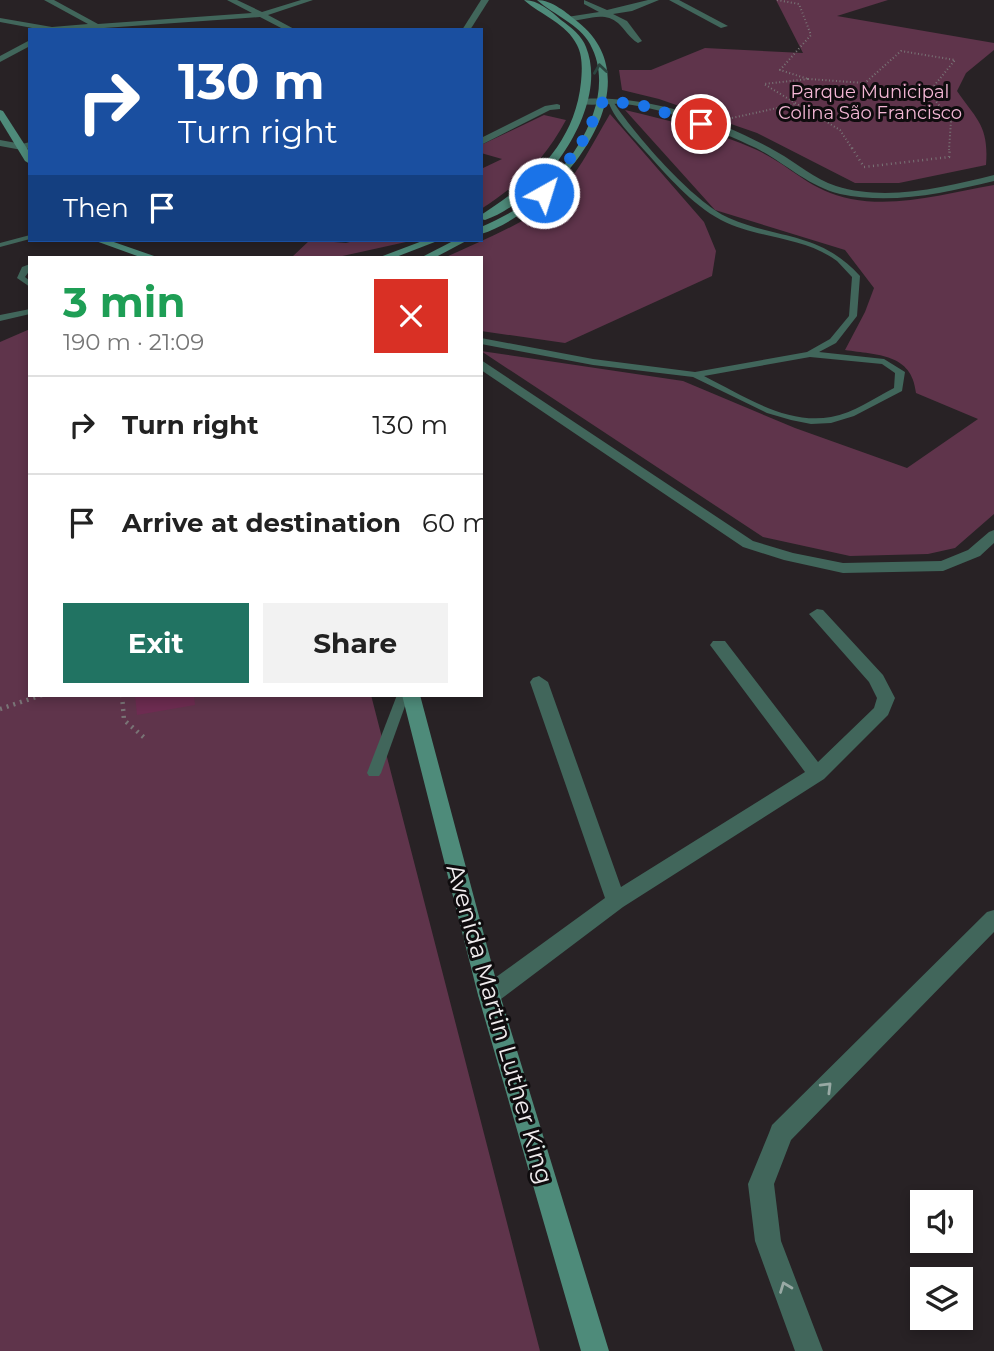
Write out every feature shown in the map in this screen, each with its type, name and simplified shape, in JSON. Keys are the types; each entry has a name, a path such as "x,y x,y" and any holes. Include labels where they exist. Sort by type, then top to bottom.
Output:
{"main road":[{"path":"483,230 516,213 544,193 581,144 606,101 593,41 567,18 537,1"},
{"path":"483,219 513,199 541,174 570,137 584,102 586,69 579,41 537,1"},
{"path":"579,41 593,41"},
{"path":"0,113 3,125 26,146"},
{"path":"104,242 148,256"},
{"path":"389,256 429,242"},
{"path":"430,256 459,242"},
{"name":"Avenida Martin Luther King","path":"412,697 489,995 595,1351"}],"street":[{"path":"48,0 100,28 142,21 262,15 309,0"},
{"path":"230,0 288,28"},
{"path":"467,28 485,0"},
{"path":"567,18 652,0"},
{"path":"673,0 724,26"},
{"path":"603,10 616,1"},
{"path":"587,2 624,23 626,29 638,41"},
{"path":"53,28 79,16 142,21"},
{"path":"0,20 45,28"},
{"path":"0,60 28,43"},
{"path":"584,102 638,104 701,124 755,145 822,185 840,191 889,196 939,191 994,178"},
{"path":"483,141 548,108 557,107"},
{"path":"0,143 26,146"},
{"path":"483,365 748,544 790,557 843,568 943,566 974,553 994,535"},
{"path":"489,995 616,901 817,774 882,711 886,698 877,679 817,614"},
{"path":"719,645 817,774"},
{"path":"539,682 616,901"},
{"path":"809,1351 768,1241 761,1184 780,1133 994,918"}],"lane":[{"path":"606,101 709,211 727,220 799,242 837,258 856,276 853,316 833,341 810,354"},
{"path":"0,245 28,238"},
{"path":"28,267 24,268 21,278 28,283"},
{"path":"0,318 28,311"},
{"path":"483,341 593,362 695,375 793,420 826,421 850,415 899,389 900,372 884,362 810,354 695,375"},
{"path":"374,774 402,697"}],"path":[{"path":"777,0 799,4 811,35 780,70 808,79"},
{"path":"901,51 955,60 929,92 951,121 949,158 864,167 840,130 764,84 808,79 865,83 901,51"},
{"path":"701,124 796,103"},
{"path":"0,709 36,697"},
{"path":"122,697 124,720 147,740"}],"green space":[{"name":"Parque Municipal Colina São Francisco","path":"776,0 888,0 837,16 994,43 994,50 966,73 957,91 980,124 986,141 986,165 899,183 855,183 757,133 659,99 622,90 619,70 651,70 705,48 803,53"},
{"path":"625,110 741,143 770,157 823,190 851,199 905,201 994,185 994,514 955,548 928,554 850,556 763,537 483,352 683,381 795,428 907,468 978,419 916,393 908,370 891,358 845,350 874,288 845,250 715,210"},
{"path":"610,114 704,222 716,251 712,276 565,343 483,331 483,256 448,256 483,242 548,204 558,195 590,150"},
{"path":"544,115 566,120 530,170 483,208 483,168 502,159 483,154 483,144"},
{"path":"308,242 406,242 343,256 293,256"},
{"path":"28,330 28,697 372,697 540,1351 0,1351 0,342"}],"building":[{"path":"135,697 194,697 195,705 137,715"}],"route":[{"path":"544,193 581,144 603,101 638,104 701,124"}]}
